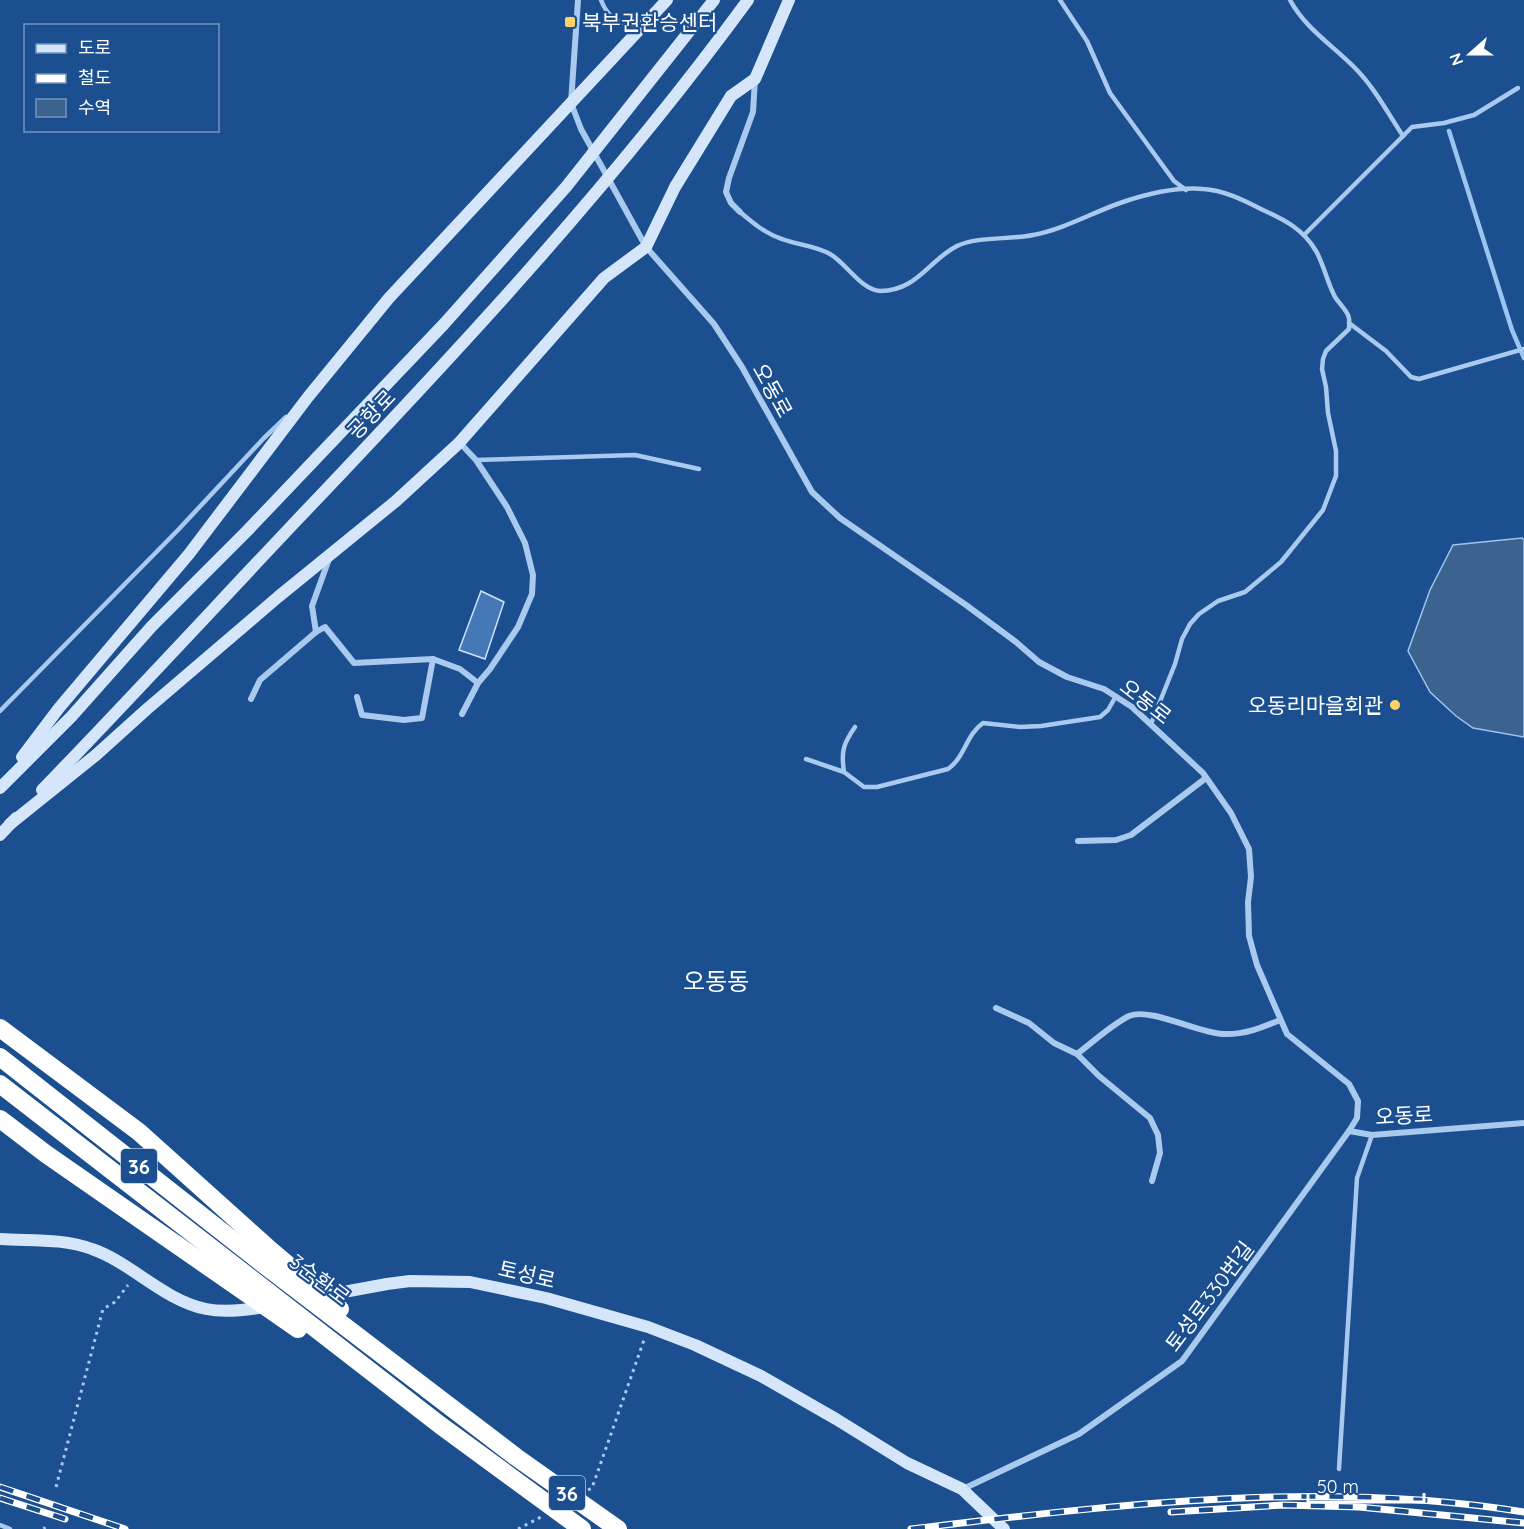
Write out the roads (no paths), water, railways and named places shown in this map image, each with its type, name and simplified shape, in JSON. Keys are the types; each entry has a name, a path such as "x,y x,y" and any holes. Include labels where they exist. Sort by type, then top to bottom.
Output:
{"highway":[{"path":"0,1028 139,1132 286,1272"},
{"name":"3순환로","path":"0,1057 286,1272 516,1456 618,1529"},
{"name":"3순환로","path":"0,1084 249,1287 582,1529"},
{"path":"0,1119 46,1154 249,1287"}],"main road":[{"path":"0,787 59,708 189,555 308,397 389,298 667,0"},
{"name":"공항로","path":"0,787 71,717 152,626 248,531 444,324 566,187 714,0"},
{"name":"공항로","path":"0,835 438,372 597,194 748,0"},
{"path":"10,824 96,755 330,554 396,501 459,443 604,278 646,247 675,187 731,96 754,79 789,0"},
{"name":"토성로","path":"0,1239 81,1245 107,1255 190,1304 220,1311 252,1310 387,1284 439,1280 470,1282 511,1290 648,1327 695,1345 761,1376 907,1462 962,1489 1004,1529"}],"street":[{"path":"571,103 578,0"},
{"path":"740,212 726,192 753,112 754,79"},
{"name":"오동로","path":"571,103 581,129 646,247 714,324 742,367 812,492 840,518 966,605 1039,662 1067,677 1104,689 1132,707 1206,778 1231,813 1249,849 1250,936 1257,965 1287,1034 1349,1084 1358,1101 1357,1118 1349,1131 1372,1135 1524,1123"},
{"path":"459,443 476,460 507,507 525,543 533,575 532,594 518,627 478,683 462,714"},
{"path":"316,632 312,606 330,554"},
{"path":"251,699 260,680 316,632 325,627 354,663 433,659 460,669 478,683"},
{"path":"357,697 362,715 404,720 422,718 433,659"},
{"path":"1078,841 1116,840 1131,835 1206,778"},
{"path":"996,1008 1029,1023 1054,1043 1077,1054 1150,1118 1158,1135 1160,1153 1152,1182"},
{"path":"1077,1054 1131,1015 1160,1017 1203,1031 1223,1034 1252,1032 1280,1020"},
{"name":"토성로330번길","path":"962,1489 1079,1434 1182,1361 1349,1131"}],"lane":[{"path":"601,0 606,11 617,21 645,25"},
{"path":"1060,0 1087,41 1110,93 1174,181 1186,190"},
{"path":"1290,0 1299,15 1354,67 1377,93 1403,136"},
{"path":"1304,235 1412,127 1444,123 1474,115 1518,88"},
{"path":"740,212 761,229 779,238 832,255 860,280 878,291 894,289 918,279 946,253 958,246 972,242 1034,235 1082,219 1122,202 1144,196 1186,190 1203,189 1248,202 1294,225 1309,240 1321,260 1336,298 1348,316 1349,323 1346,333 1326,351 1322,369 1336,451 1336,476 1323,510 1281,562 1245,592 1218,601 1199,614 1190,624 1182,639 1175,664 1151,724"},
{"path":"1349,323 1386,351 1411,377 1419,379 1524,349"},
{"path":"0,711 170,538 264,438 308,397"},
{"path":"476,460 635,455 699,469"},
{"path":"806,759 844,772 864,787 877,787 948,769 957,763 974,729 983,723 1020,727 1041,726 1100,717 1108,710 1116,696"},
{"path":"844,772 842,759 844,742 855,728"},
{"path":"1339,1469 1357,1178 1372,1135"},
{"path":"0,1526 10,1529"}],"water":[{"path":"1522,538 1524,540 1524,737 1473,728 1456,716 1430,692 1408,651 1430,590 1453,545"}],"waterway":[{"path":"1449,131 1512,330 1524,358"}],"railway":[{"path":"0,1487 125,1529"},
{"path":"911,1529 1141,1504 1218,1499 1371,1497 1448,1502 1524,1512"},
{"path":"0,1498 65,1519"},
{"path":"1171,1512 1283,1505 1359,1507 1524,1523"}],"place":[{"name":"북부권환승센터","path":"570,22"},
{"name":"오동리마을회관","path":"1395,705"}],"district":[{"name":"오동동","path":"716,981"}]}
